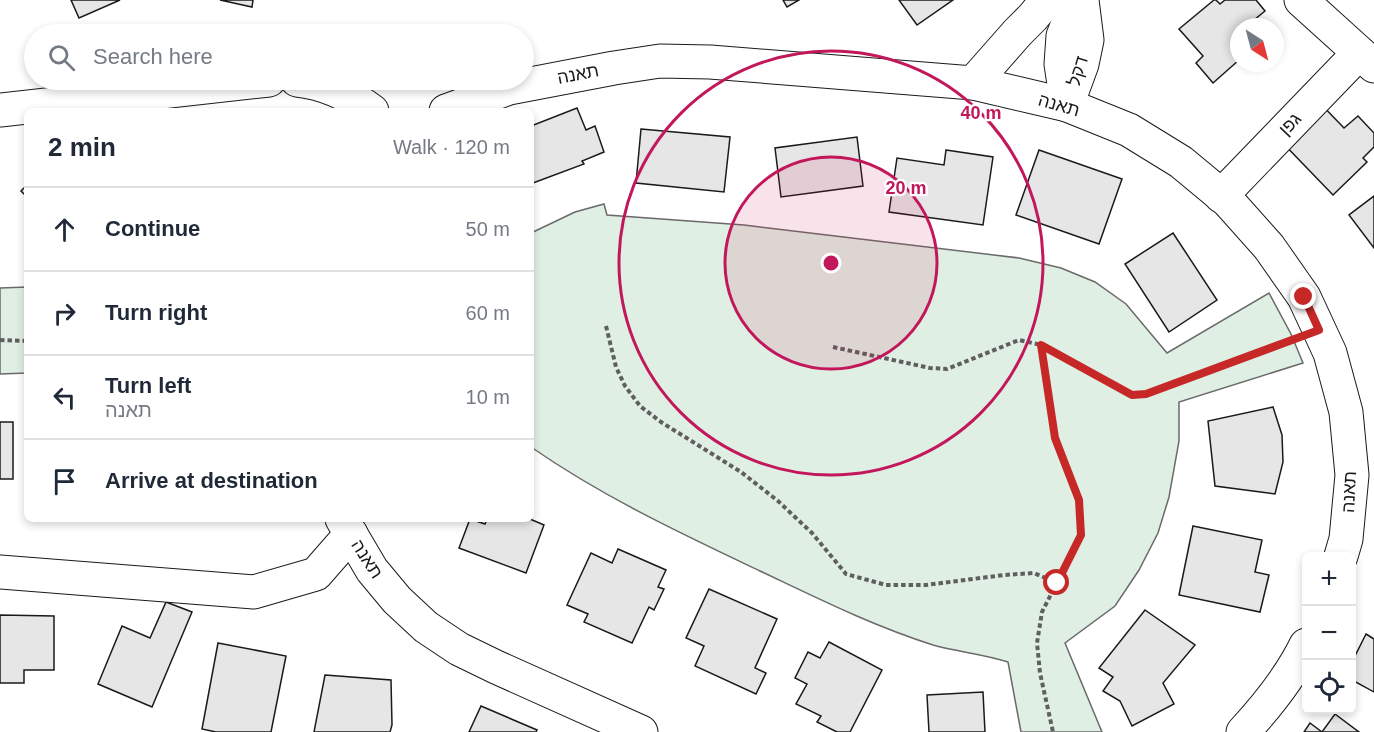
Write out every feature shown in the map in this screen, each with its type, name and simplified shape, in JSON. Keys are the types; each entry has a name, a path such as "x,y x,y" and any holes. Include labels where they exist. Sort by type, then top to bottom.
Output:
{"street":[{"path":"973,83 1047,0"},
{"name":"דקל","path":"1067,105 1061,64 1063,36 1077,0"},
{"name":"דקל","path":"1067,105 1082,64 1087,40 1082,0"},
{"name":"גפן","path":"1221,196 1367,60 1301,0"},
{"name":"תאנה","path":"534,83 660,61 710,62 973,83 1067,105 1129,130 1181,162 1228,201 1269,247 1304,297 1330,353 1346,412 1352,475 1346,539 1342,552"},
{"path":"0,110 179,90"},
{"path":"337,90 367,108"},
{"name":"תאנה","path":"454,108 504,90"},
{"name":"תאנה","path":"0,572 254,592 316,574 346,526 372,570 397,600 426,627 459,649 496,668 641,732"},
{"path":"1243,732 1268,705 1302,655"}],"path":[{"path":"606,326 616,367 625,386 640,406 661,422 741,472 778,501 812,533 846,574 886,585 926,585 1034,573 1057,583"},
{"path":"833,347 930,368 946,369 1019,340 1041,345 1132,395 1146,394 1319,330"},
{"path":"0,340 24,342"},
{"path":"1041,345 1055,438 1079,500 1081,535 1042,612 1037,643 1040,673 1053,732"}],"green space":[{"path":"604,204 607,215 744,225 1019,258 1061,268 1095,282 1126,304 1167,353 1269,293 1291,334 1303,363 1179,402 1179,441 1169,497 1158,533 1139,570 1115,606 1065,643 1102,732 1021,732 1008,662 933,645 845,611 643,514 534,449 534,232 575,212"},
{"path":"24,287 24,373 0,374 0,288"}],"building":[{"path":"71,0 120,0 79,18"},
{"path":"220,0 253,0 252,7"},
{"path":"783,0 799,0 787,7"},
{"path":"899,0 953,0 917,25"},
{"path":"1214,0 1220,4 1225,0 1256,0 1265,11 1256,18 1230,18 1230,68 1213,83 1196,63 1203,56 1179,29"},
{"path":"1317,100 1344,128 1358,116 1374,133 1374,147 1363,158 1367,162 1333,195 1278,138"},
{"path":"577,108 586,130 595,126 604,152 582,161 584,164 534,183 534,125"},
{"path":"641,129 730,137 724,192 636,183"},
{"path":"857,137 863,186 781,197 775,148"},
{"path":"946,150 993,157 983,225 889,212 897,158 944,165"},
{"path":"1039,150 1122,179 1099,244 1016,215"},
{"path":"1374,196 1374,248 1349,215"},
{"path":"1173,233 1217,300 1169,332 1125,264"},
{"path":"1273,407 1282,435 1283,462 1275,494 1215,486 1208,421"},
{"path":"0,422 13,422 13,479 0,479"},
{"path":"534,521 544,525 526,573 459,548 469,522 485,524 486,522"},
{"path":"1193,526 1262,540 1255,572 1269,575 1260,612 1179,595"},
{"path":"618,549 666,570 658,587 664,589 654,610 649,607 632,643 584,622 588,614 567,605 591,553 612,563"},
{"path":"709,589 777,619 755,668 766,673 756,694 695,666 704,646 686,638"},
{"path":"166,602 192,612 152,707 98,684 122,626 150,638"},
{"path":"1145,610 1195,645 1163,683 1174,704 1132,726 1120,701 1103,691 1113,677 1099,668"},
{"path":"0,615 54,616 54,670 24,670 24,683 0,683"},
{"path":"1366,634 1374,639 1374,692 1356,682 1356,654"},
{"path":"829,642 882,670 850,732 837,732 817,722 821,716 796,704 807,684 795,678 808,652 820,658"},
{"path":"218,643 286,656 271,732 216,732 202,729"},
{"path":"325,675 391,680 392,725 390,732 314,732"},
{"path":"983,692 985,732 929,732 927,695"},
{"path":"481,706 537,730 536,732 469,732"},
{"path":"1335,714 1359,732 1322,732"},
{"path":"1310,723 1322,732 1304,732"}],"route":[{"path":"1057,583 1081,535 1079,500 1055,438 1041,345 1132,395 1146,394 1319,330 1304,297"}]}
